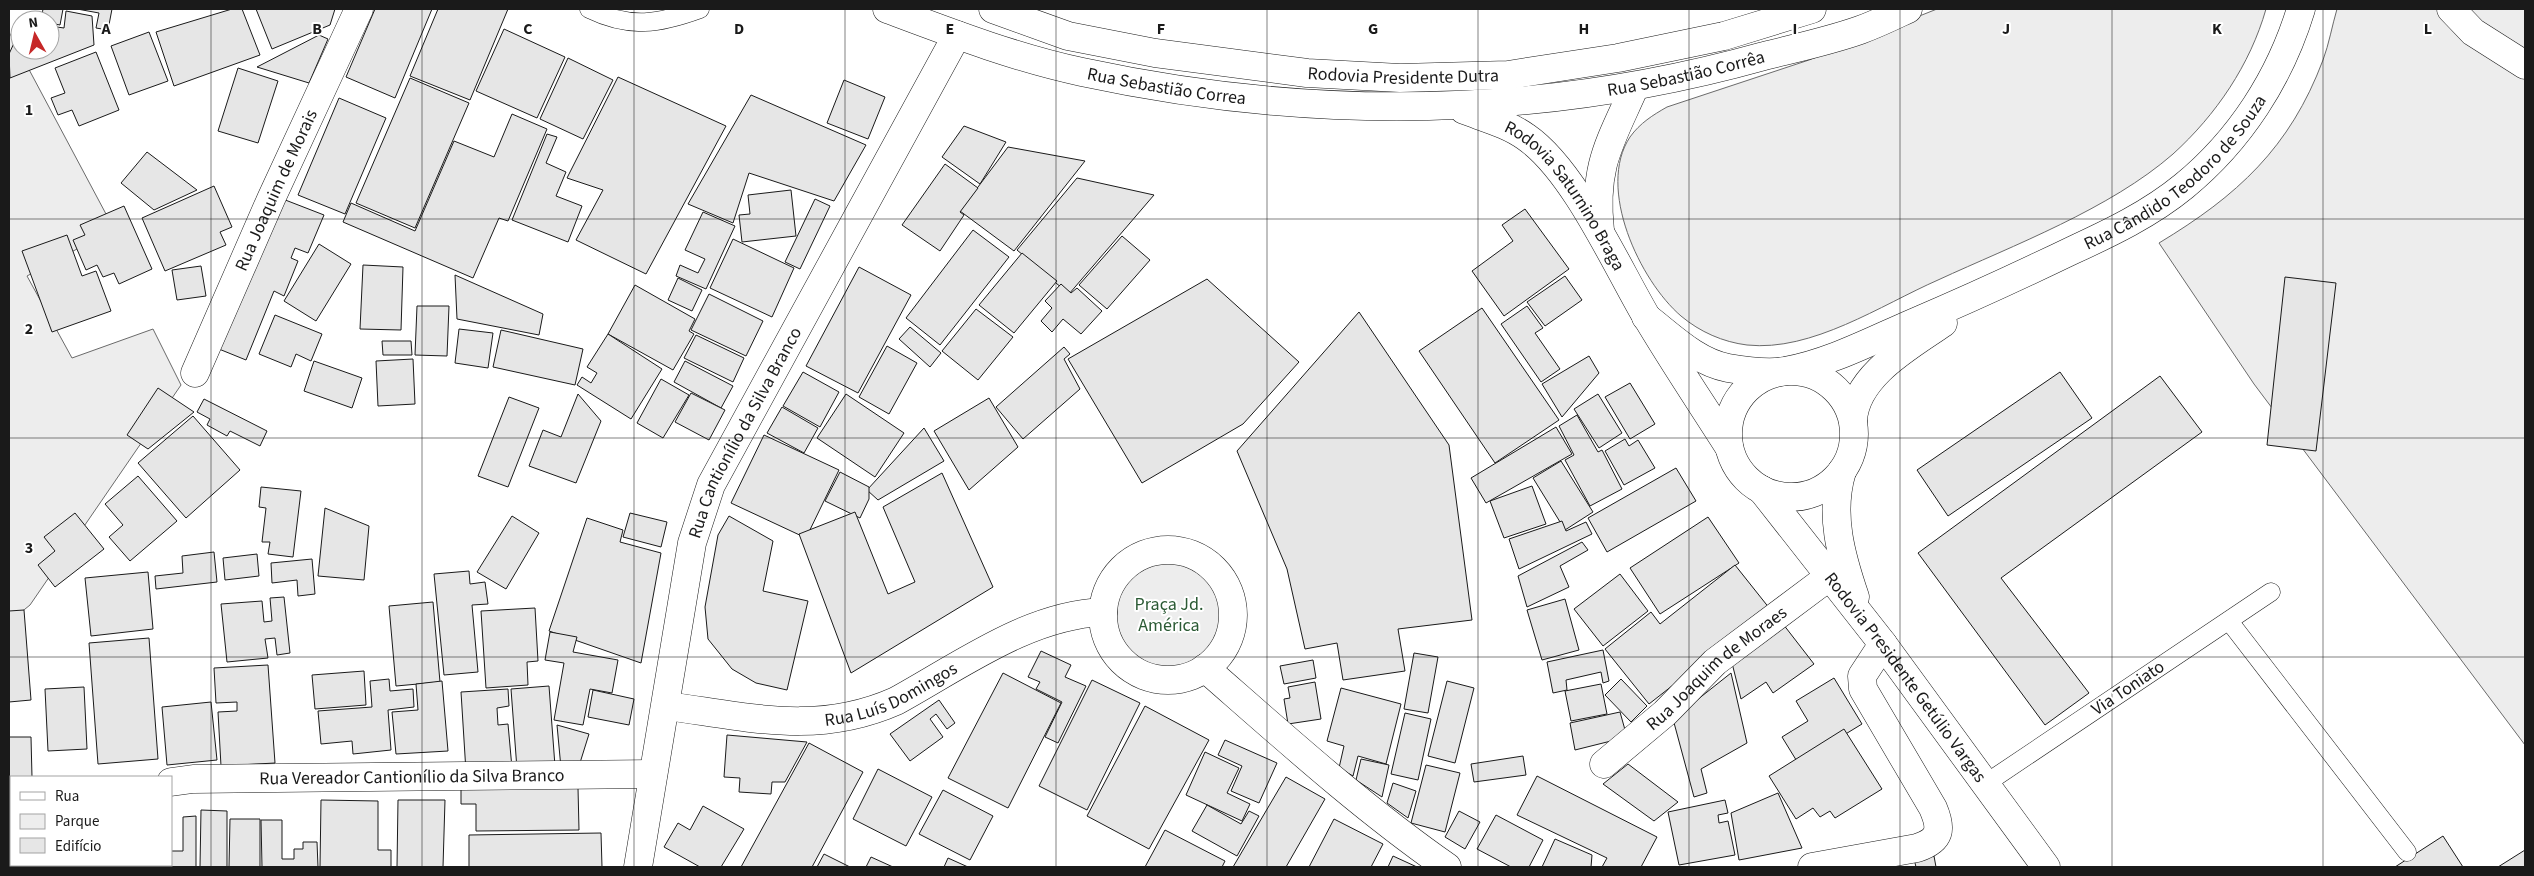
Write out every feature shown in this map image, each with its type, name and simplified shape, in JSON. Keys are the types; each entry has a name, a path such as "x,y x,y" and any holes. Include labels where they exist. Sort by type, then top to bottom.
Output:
{"main road":[{"name":"Rua Joaquim de Morais","path":"195,373 271,199 359,9"},
{"name":"Rua Sebastião Correa","path":"887,9 957,35 1082,72 1244,100 1346,107 1455,106"},
{"name":"Rodovia Presidente Dutra","path":"994,9 1068,36 1155,53 1307,73 1400,78 1508,75 1618,58 1724,36 1812,9"},
{"name":"Rua Sebastião Corrêa","path":"1455,106 1540,101 1704,73 1860,30 1908,9"},
{"name":"Rua Cândido Teodoro de Souza","path":"1783,372 1838,354 1996,287 2146,213 2184,187 2220,152 2250,116 2274,76 2293,37 2302,9"},
{"path":"2451,9 2456,17 2473,32 2525,65"},
{"name":"Rua Cantionílio da Silva Branco","path":"645,863 653,774 667,706 680,610 692,543 711,485 957,35"},
{"path":"1601,235 1598,209 1599,174 1610,138 1635,86"},
{"name":"Rodovia Saturnino Braga","path":"1455,106 1510,127 1528,138 1562,175 1601,235 1646,316 1729,447"},
{"name":"Rua Cândido Teodoro de Souza","path":"1853,420 1854,409 1862,392 1895,357 1996,287"},
{"name":"Rodovia Saturnino Braga","path":"1646,316 1702,359 1726,368 1783,372"},
{"path":"1842,471 1822,488 1806,495 1789,497 1762,490 1743,475 1734,461 1729,447 1728,430 1731,415 1742,394 1760,379 1783,372 1807,373 1829,384 1842,396 1853,420 1853,447 1842,471 1837,497 1837,531 1843,561 1861,615"},
{"name":"Rodovia Presidente Getúlio Vargas","path":"1762,490 1883,644 2046,867"},
{"path":"1157,551 1174,551 1191,555 1206,563 1219,576 1228,590 1232,608 1232,625 1228,642 1218,657 1205,668 1186,678 1166,680 1146,676 1128,667 1114,651 1105,633 1103,612 1106,595 1113,580 1125,566 1140,557 1157,551"},
{"name":"Rua Joaquim de Moraes","path":"1604,764 1658,719 1715,662 1830,576"},
{"name":"Rua Luís Domingos","path":"667,706 802,723 849,717 872,712 896,701 1038,624 1078,613 1103,612"},
{"path":"1812,867 1917,848 1925,845 1938,831 1938,821 1933,808 1862,689 1862,676 1883,644"},
{"path":"1205,668 1337,783 1401,835 1446,867"},
{"name":"Rua Vereador Cantionílio da Silva Branco","path":"172,782 193,780 653,774"}],"lane":[{"path":"589,9 613,19 642,24 678,18 700,9"},
{"name":"Via Toniato","path":"1985,784 2271,592"},
{"path":"2229,621 2406,852"}],"green space":[{"path":"1937,9 2266,9 2251,50 2230,88 2189,139 2148,174 2091,209 1870,313 1821,334 1772,345 1747,345 1721,339 1688,322 1666,300 1651,280 1627,232 1620,207 1618,182 1621,158 1630,137 1647,120 1667,107 1809,60"},
{"path":"2337,9 2525,9 2525,745 2254,384 2159,243 2213,207 2236,188 2258,167 2277,144 2310,91 2325,54"},
{"path":"9,32 10,60 24,60 114,229 27,276 72,358 153,329 181,385 30,605 9,622"},
{"name":"Praça Jd. América","path":"1170,557 1192,562 1211,574 1223,593 1228,615 1223,637 1211,656 1192,668 1170,673 1148,668 1129,656 1117,637 1112,615 1117,593 1129,574 1148,562"}],"building":[{"path":"63,9 60,25 60,10 43,10"},
{"path":"77,9 112,9 108,30 96,28 99,13"},
{"path":"232,9 242,9 260,55 174,86 156,32"},
{"path":"256,9 335,9 330,25 272,49"},
{"path":"375,9 432,9 395,98 346,77"},
{"path":"438,9 508,9 470,100 410,76"},
{"path":"66,11 92,16 94,45 60,58 60,27 64,28"},
{"path":"504,29 565,57 537,118 476,91"},
{"path":"149,32 168,81 129,95 111,46"},
{"path":"319,35 328,39 309,83 257,67"},
{"path":"10,52 10,60 56,60 10,78 9,54"},
{"path":"96,52 119,110 79,126 72,110 58,115 51,98 65,93 55,68"},
{"path":"568,58 613,80 583,139 540,119"},
{"path":"238,68 278,81 258,143 218,131"},
{"path":"618,77 726,126 646,274 576,240 603,190 567,178"},
{"path":"410,78 469,103 415,228 356,203"},
{"path":"844,80 885,97 868,139 827,123"},
{"path":"751,95 866,145 834,201 749,173 733,223 688,204"},
{"path":"339,98 386,118 345,214 298,195"},
{"path":"512,114 547,129 508,221 499,218 473,278 343,222 351,203 415,231 454,141 494,157"},
{"path":"964,126 1006,142 980,184 942,157"},
{"path":"547,134 557,137 546,163 566,172 556,196 582,206 568,242 512,220"},
{"path":"1008,147 1085,161 1014,251 960,211"},
{"path":"147,152 197,190 154,210 121,183"},
{"path":"945,164 978,188 960,212 964,215 940,251 902,225"},
{"path":"1077,178 1154,195 1069,294 1017,250"},
{"path":"214,186 232,227 220,232 226,245 165,271 142,218"},
{"path":"791,190 796,236 742,242 739,215 750,214 748,195"},
{"path":"275,196 324,215 308,253 295,248 291,258 298,261 284,296 274,291 246,360 214,347"},
{"path":"815,199 830,206 800,269 785,262"},
{"path":"124,206 152,269 119,284 114,273 103,277 97,265 86,270 73,240 85,235 80,225"},
{"path":"1525,209 1569,269 1504,316 1472,271 1513,241 1502,225"},
{"path":"703,212 735,226 706,289 676,276 680,265 698,273 705,259 685,250"},
{"path":"973,230 1009,257 940,345 906,318"},
{"path":"67,235 82,276 96,271 111,311 52,332 22,251"},
{"path":"1122,236 1150,260 1107,309 1079,285"},
{"path":"733,239 794,268 772,317 710,288"},
{"path":"319,244 351,264 316,321 284,301"},
{"path":"1022,253 1057,281 1014,333 979,305"},
{"path":"363,265 403,267 401,330 360,329"},
{"path":"201,266 206,296 177,300 172,270"},
{"path":"859,267 911,295 858,393 806,366"},
{"path":"455,275 543,314 539,335 457,319"},
{"path":"1565,276 1582,300 1545,326 1527,302"},
{"path":"2285,277 2336,283 2316,451 2267,445"},
{"path":"678,278 702,290 692,311 668,300"},
{"path":"1207,279 1299,362 1243,424 1142,483 1068,359"},
{"path":"1061,284 1071,293 1077,288 1102,311 1081,334 1063,319 1052,332 1041,321 1052,308 1045,301"},
{"path":"635,285 695,319 689,331 694,334 673,370 608,334"},
{"path":"709,294 763,321 746,356 691,330"},
{"path":"417,306 449,306 447,356 415,355"},
{"path":"1527,306 1543,328 1535,333 1560,369 1541,382 1501,324"},
{"path":"1482,308 1559,420 1495,463 1419,351"},
{"path":"976,309 1013,337 978,380 942,351"},
{"path":"1359,312 1449,445 1472,620 1398,629 1405,671 1343,680 1337,643 1305,649 1287,569 1237,451"},
{"path":"275,315 322,334 311,361 296,354 291,367 259,354"},
{"path":"910,327 941,353 930,367 899,339"},
{"path":"459,329 493,333 488,368 455,363"},
{"path":"501,330 583,349 575,385 493,367"},
{"path":"608,334 662,369 631,419 577,385 582,377 591,383 597,373 587,367"},
{"path":"696,335 744,358 733,382 684,358"},
{"path":"382,341 411,341 412,355 383,355"},
{"path":"887,346 917,363 889,414 859,397"},
{"path":"1064,347 1070,354 1064,359 1080,389 1023,439 996,407"},
{"path":"1589,356 1599,373 1562,417 1542,384"},
{"path":"413,359 415,404 378,406 376,361"},
{"path":"314,361 362,378 352,408 304,391"},
{"path":"685,361 733,386 721,408 674,382"},
{"path":"803,372 839,392 820,427 783,406"},
{"path":"2060,372 2092,418 1948,516 1917,470"},
{"path":"2160,376 2202,432 2001,578 2089,693 2045,725 1918,553"},
{"path":"661,379 689,395 663,438 637,423"},
{"path":"1630,383 1655,424 1630,439 1605,397"},
{"path":"158,388 194,412 148,449 127,435"},
{"path":"691,393 725,410 709,440 675,422"},
{"path":"578,394 601,421 576,483 529,466 543,430 561,437"},
{"path":"846,394 904,433 875,477 817,438"},
{"path":"1598,394 1622,433 1599,448 1574,409"},
{"path":"509,397 539,408 508,487 478,476"},
{"path":"989,398 1018,447 969,490 934,431"},
{"path":"204,399 267,431 260,446 230,431 227,436 207,425 210,419 197,412"},
{"path":"782,407 818,428 804,453 767,433"},
{"path":"1577,415 1598,452 1602,450 1622,489 1590,506 1565,460 1574,455 1559,426"},
{"path":"193,416 240,470 186,518 138,463"},
{"path":"1556,427 1572,454 1486,503 1471,478"},
{"path":"924,428 944,461 878,500 867,490"},
{"path":"764,435 839,470 806,538 731,503"},
{"path":"1625,439 1629,446 1638,440 1655,468 1624,485 1605,451"},
{"path":"1561,461 1593,512 1565,530 1533,478"},
{"path":"1676,468 1696,501 1607,552 1588,518"},
{"path":"840,472 869,487 869,499 860,518 825,501"},
{"path":"942,473 993,587 851,673 799,534 855,512 888,594 915,582 883,507"},
{"path":"138,476 177,521 130,561 109,537 123,525 105,504"},
{"path":"1532,486 1546,524 1504,538 1490,501"},
{"path":"261,487 301,491 293,557 268,554 270,542 262,542 266,508 259,507"},
{"path":"325,508 369,526 364,580 318,576"},
{"path":"75,513 104,549 55,587 38,565 55,551 44,537"},
{"path":"630,513 667,522 661,547 623,537"},
{"path":"512,516 539,533 506,589 477,572"},
{"path":"729,516 773,541 763,591 808,601 787,690 756,683 732,669 708,639 705,607 718,535"},
{"path":"1708,517 1739,563 1660,614 1630,568"},
{"path":"587,518 623,530 620,542 661,553 641,663 549,631"},
{"path":"1562,521 1566,531 1586,522 1592,534 1519,569 1509,539"},
{"path":"1582,542 1588,550 1560,566 1569,587 1527,607 1518,576"},
{"path":"214,552 217,582 156,589 155,576 183,573 182,556"},
{"path":"257,554 259,576 225,580 223,558"},
{"path":"312,559 315,594 298,596 297,580 272,583 271,563"},
{"path":"1735,565 1770,609 1649,704 1605,649 1651,612 1660,624"},
{"path":"469,571 470,584 485,582 488,604 472,605 478,672 444,675 434,574"},
{"path":"148,572 153,629 91,636 85,578"},
{"path":"1620,574 1648,611 1603,646 1574,609"},
{"path":"284,597 290,653 277,655 275,638 265,639 268,658 227,662 221,604 262,601 264,622 272,621 270,598"},
{"path":"1565,599 1579,650 1542,660 1527,610"},
{"path":"433,602 440,682 396,686 389,606"},
{"path":"535,608 538,661 527,662 528,685 486,688 481,611"},
{"path":"24,610 31,700 9,702 9,611"},
{"path":"1783,624 1814,664 1773,693 1766,682 1741,699 1731,659"},
{"path":"550,632 577,637 573,652 618,660 612,693 590,689 583,725 554,720 564,663 545,660"},
{"path":"149,638 158,759 98,764 89,643"},
{"path":"1603,650 1609,681 1603,683 1601,672 1566,680 1567,690 1553,693 1547,662"},
{"path":"1041,651 1071,665 1065,677 1086,686 1058,743 1045,737 1062,702 1036,689 1040,682 1028,677"},
{"path":"1414,653 1438,657 1428,713 1404,709"},
{"path":"1313,660 1316,678 1284,684 1280,666"},
{"path":"268,665 275,763 221,766 218,712 237,711 237,702 216,703 214,668"},
{"path":"364,671 366,705 315,709 312,675"},
{"path":"1003,673 1061,703 1008,808 948,778"},
{"path":"1731,673 1747,743 1701,769 1707,793 1694,797 1673,719"},
{"path":"1834,678 1862,724 1798,763 1782,737 1808,721 1796,701"},
{"path":"389,679 390,691 413,689 414,707 388,710 391,750 353,754 352,741 321,744 318,711 372,707 370,681"},
{"path":"1621,679 1647,706 1631,722 1605,695"},
{"path":"1092,680 1140,703 1087,810 1039,786"},
{"path":"442,681 448,751 396,754 392,712 418,710 416,684"},
{"path":"1447,681 1474,688 1455,763 1428,756"},
{"path":"1315,682 1321,719 1288,724 1284,699 1290,698 1288,687"},
{"path":"1601,684 1607,714 1571,721 1565,691"},
{"path":"549,686 555,766 517,769 511,689"},
{"path":"84,687 87,749 48,751 45,689"},
{"path":"1341,688 1401,704 1386,764 1358,756 1353,776 1339,768 1344,746 1327,741"},
{"path":"508,689 509,706 497,708 498,725 508,724 512,768 466,772 461,692"},
{"path":"593,690 634,699 629,725 588,717"},
{"path":"939,700 955,723 947,729 936,714 930,719 943,737 910,761 890,734"},
{"path":"211,702 217,760 167,765 162,707"},
{"path":"1145,706 1209,740 1149,849 1087,816"},
{"path":"1620,712 1627,737 1575,750 1570,723"},
{"path":"1405,713 1431,719 1418,780 1391,774"},
{"path":"557,725 589,734 579,766 561,768"},
{"path":"1844,729 1882,789 1835,818 1830,811 1820,817 1813,808 1796,819 1769,776"},
{"path":"727,735 807,742 785,782 772,782 771,794 739,792 740,778 724,777"},
{"path":"9,737 31,737 32,776 10,776 9,788"},
{"path":"1225,740 1277,763 1259,803 1231,791 1242,766 1218,755"},
{"path":"809,743 863,772 812,867 741,867"},
{"path":"1205,752 1239,768 1227,793 1250,804 1242,821 1186,795"},
{"path":"1523,756 1526,775 1474,782 1471,764"},
{"path":"1361,759 1389,765 1382,797 1356,780"},
{"path":"1628,764 1678,802 1654,821 1603,784"},
{"path":"1426,765 1460,773 1445,832 1411,823"},
{"path":"878,769 932,797 906,846 853,819"},
{"path":"1537,776 1657,837 1641,867 1602,867 1607,858 1517,815"},
{"path":"1286,777 1325,799 1286,867 1233,867"},
{"path":"1393,783 1416,791 1408,818 1387,803"},
{"path":"578,788 579,830 476,831 476,804 461,804 461,789"},
{"path":"943,790 993,816 970,860 919,834"},
{"path":"1778,793 1802,848 1739,860 1731,813"},
{"path":"321,800 378,801 378,850 391,850 391,867 320,867"},
{"path":"398,800 445,800 443,867 397,867"},
{"path":"1725,800 1728,813 1718,815 1719,823 1728,821 1735,855 1679,865 1668,812"},
{"path":"1207,805 1241,824 1249,811 1259,816 1237,856 1192,831"},
{"path":"703,806 744,829 721,867 700,867 664,847 678,823 690,830"},
{"path":"201,810 227,811 227,867 200,867"},
{"path":"1459,811 1480,822 1465,849 1445,837"},
{"path":"1496,815 1543,840 1529,867 1511,867 1477,849"},
{"path":"196,816 196,867 169,867 172,866 172,851 183,851 183,817"},
{"path":"10,818 10,866 24,867 9,867"},
{"path":"230,819 260,819 260,867 229,867"},
{"path":"1334,819 1383,844 1371,867 1309,867"},
{"path":"261,820 282,820 282,859 294,859 294,849 303,849 303,842 317,842 318,867 262,867"},
{"path":"1165,830 1225,861 1222,867 1145,867"},
{"path":"601,833 602,867 469,867 469,835"},
{"path":"2443,836 2463,867 2395,867"},
{"path":"1555,839 1592,855 1591,867 1542,867"},
{"path":"2525,850 2525,867 2498,867"},
{"path":"824,854 850,867 817,867"},
{"path":"1393,856 1417,867 1388,867"},
{"path":"1934,856 1936,867 1916,867 1914,859"},
{"path":"871,857 893,867 866,867"},
{"path":"948,858 968,867 944,867"},
{"path":"26,866 66,866 66,867"}]}
